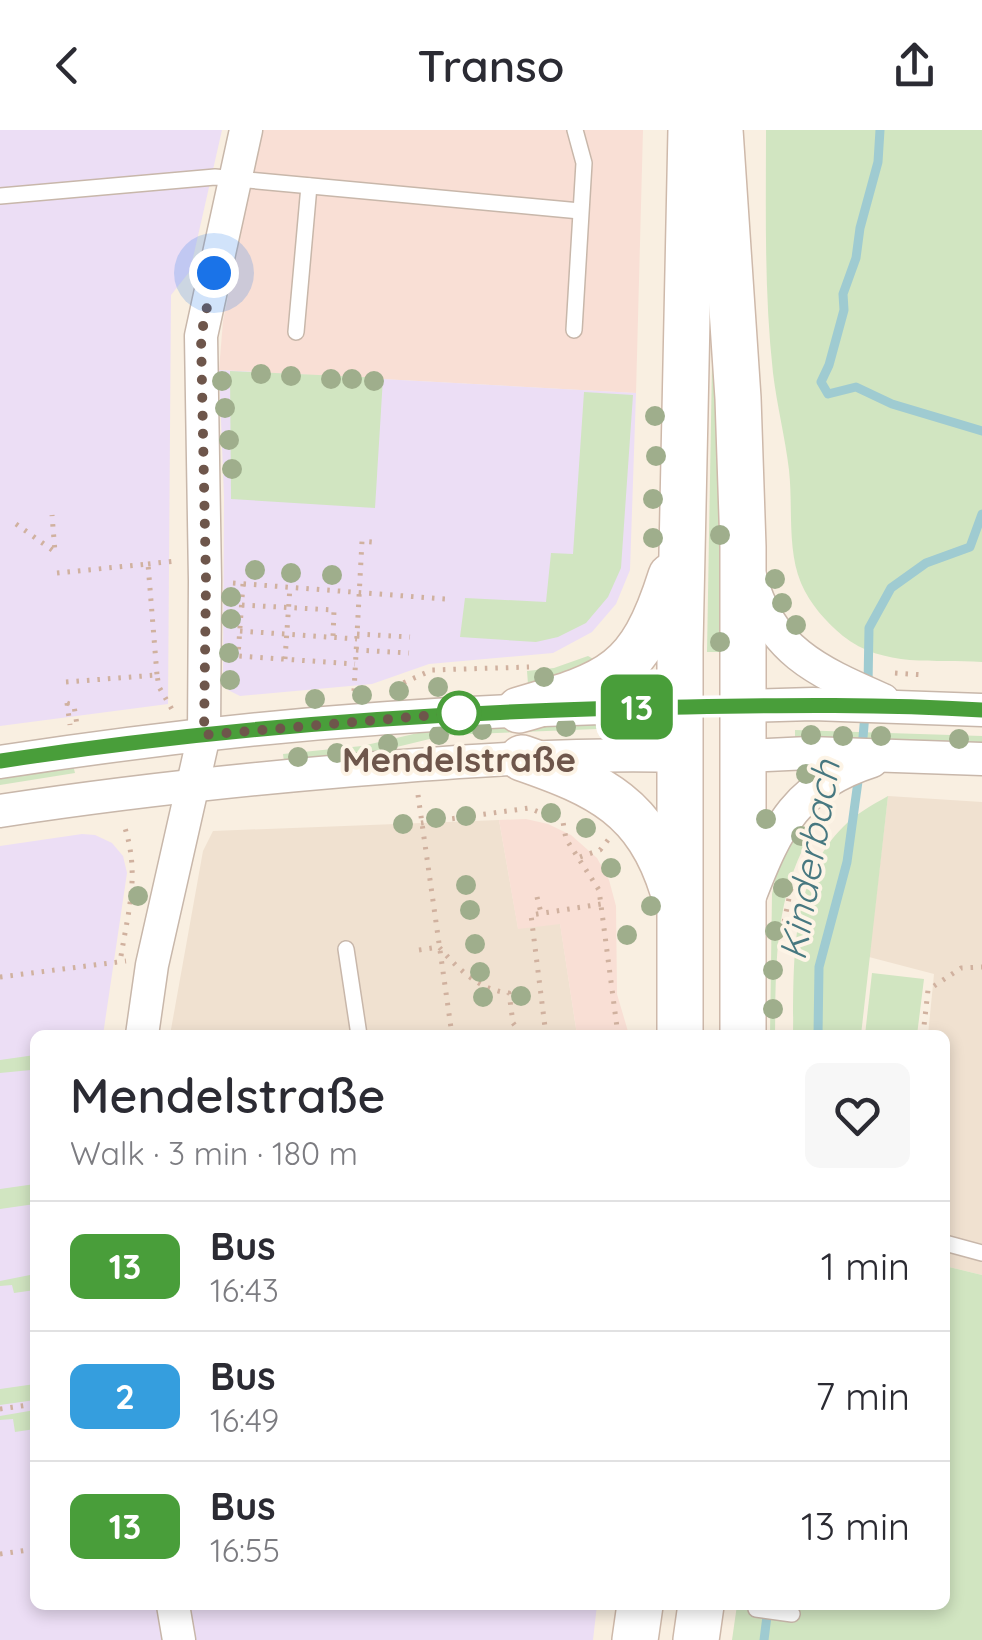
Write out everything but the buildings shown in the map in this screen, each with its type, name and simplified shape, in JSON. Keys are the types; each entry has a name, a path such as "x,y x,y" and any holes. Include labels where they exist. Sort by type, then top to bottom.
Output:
{"main road":[{"path":"680,1030 682,542 691,130"},
{"path":"720,130 737,382 744,756 762,925 744,1030"},
{"path":"519,710 588,690 626,662 656,618 682,542"},
{"path":"680,707 744,706"},
{"path":"680,756 744,756"},
{"path":"522,758 590,783 630,812 658,851 680,912"},
{"path":"635,1640 639,1610"},
{"path":"696,1640 700,1610"}],"street":[{"path":"142,1030 136,962 189,801 191,727 206,581 201,336 246,130"},
{"path":"743,547 754,590 770,626 812,666 872,695"},
{"path":"744,706 872,695 982,710"},
{"path":"0,762 191,727 519,710 680,707"},
{"path":"0,812 189,801 522,758 680,756"},
{"path":"744,756 982,759"},
{"path":"762,925 780,827 810,792 864,760"},
{"path":"174,1610 179,1640"}],"lane":[{"path":"574,330 584,163 575,130"},
{"path":"0,196 234,177 580,211"},
{"path":"296,332 309,186"},
{"path":"346,950 357,1030"},
{"path":"950,1243 982,1252"},
{"path":"763,1610 792,1614"}],"path":[{"path":"16,524 55,552 52,515"},
{"path":"354,699 362,541 374,542"},
{"path":"57,573 177,561"},
{"path":"148,564 158,687 191,727"},
{"path":"355,664 238,656 243,584 445,599 446,594"},
{"path":"285,659 290,587"},
{"path":"242,605 334,610 333,637"},
{"path":"240,631 410,637"},
{"path":"356,650 410,653"},
{"path":"66,682 157,675"},
{"path":"872,695 938,676"},
{"path":"69,716 67,703 74,706 78,730"},
{"path":"136,962 133,853 123,822 189,801"},
{"path":"451,1030 421,823 529,808 564,822 566,839 598,890 617,1030"},
{"path":"580,858 600,850 614,831"},
{"path":"762,925 787,898 800,860"},
{"path":"538,897 541,914"},
{"path":"545,1030 530,915 601,904"},
{"path":"419,950 440,947"},
{"path":"440,947 458,970 495,992 509,993 513,1022 519,1030"},
{"path":"118,976 136,962"},
{"path":"0,976 136,962"},
{"path":"924,1030 928,990 961,968 982,967"},
{"path":"438,994 446,992"},
{"path":"0,1409 30,1405"},
{"path":"0,1554 30,1551"}],"shaded area":[{"path":"0,130 222,130 190,271 171,295 168,704 0,726"},
{"path":"262,130 643,130 636,393 219,370 223,321"},
{"path":"219,370 636,393 630,570 616,604 592,632 553,653 429,664 372,684 240,696 228,690 223,674 224,497"},
{"path":"888,796 982,802 982,1275 950,1267 950,1030 928,1030 934,974 869,957"},
{"path":"526,819 548,824 571,835 597,858 609,880 616,906 617,994 628,1030 576,1030 560,924 518,929 499,820"},
{"path":"499,820 518,928 560,923 576,1030 171,1030 203,851 213,831"},
{"path":"95,835 112,843 123,856 127,873 104,1030 30,1030 30,1610 596,1610 593,1640 0,1640 0,846"}],"green space":[{"path":"766,130 982,130 982,662 910,660 875,653 843,636 825,619 801,583 794,556 789,470 770,343"},
{"path":"712,363 725,363 731,652 707,652"},
{"path":"230,371 383,378 375,508 231,499"},
{"path":"584,392 633,395 621,568 608,597 586,623 558,637 536,642 460,637 465,598 546,602 551,553 573,554"},
{"path":"588,656 602,664 561,681 528,684 527,671 554,668"},
{"path":"623,719 623,728 446,735 368,754 284,762 283,754 362,746 435,729"},
{"path":"795,730 982,736 982,745 795,739"},
{"path":"73,765 75,773 0,785 0,775"},
{"path":"888,796 862,1030 793,1030 795,953 804,898 825,849 859,814"},
{"path":"796,831 808,839 783,910 775,1030 770,1030 772,894 778,866"},
{"path":"872,973 924,979 918,1030 866,1030"},
{"path":"30,1056 30,1070 0,1073 0,1060"},
{"path":"30,1185 30,1205 0,1209 0,1189"},
{"path":"950,1267 982,1275 982,1640 732,1640 736,1610 950,1610"},
{"path":"30,1275 30,1291 14,1293 12,1285 0,1286 0,1281"},
{"path":"30,1385 30,1401 0,1405 0,1389"},
{"path":"30,1411 30,1430 15,1432 13,1419 0,1420 0,1416"}],"waterway":[{"name":"Kinderbach","path":"880,130 878,162 856,258 843,294 844,310 821,382 828,394 856,387 892,404 982,431"},
{"name":"Kinderbach","path":"868,684 869,628 891,588 926,563 970,547 982,514"},
{"name":"Kinderbach","path":"862,749 865,714"},
{"name":"Kinderbach","path":"818,1030 819,967 847,862 859,774"},
{"name":"Kinderbach","path":"764,1640 768,1610"}],"bus line":[{"name":"13","path":"0,761 241,731 574,707 813,704 982,710"}],"place":[{"name":"Mendelstraße","path":"459,713"}],"route":[{"path":"214,273 201,336 206,581 204,735 459,713"}]}
